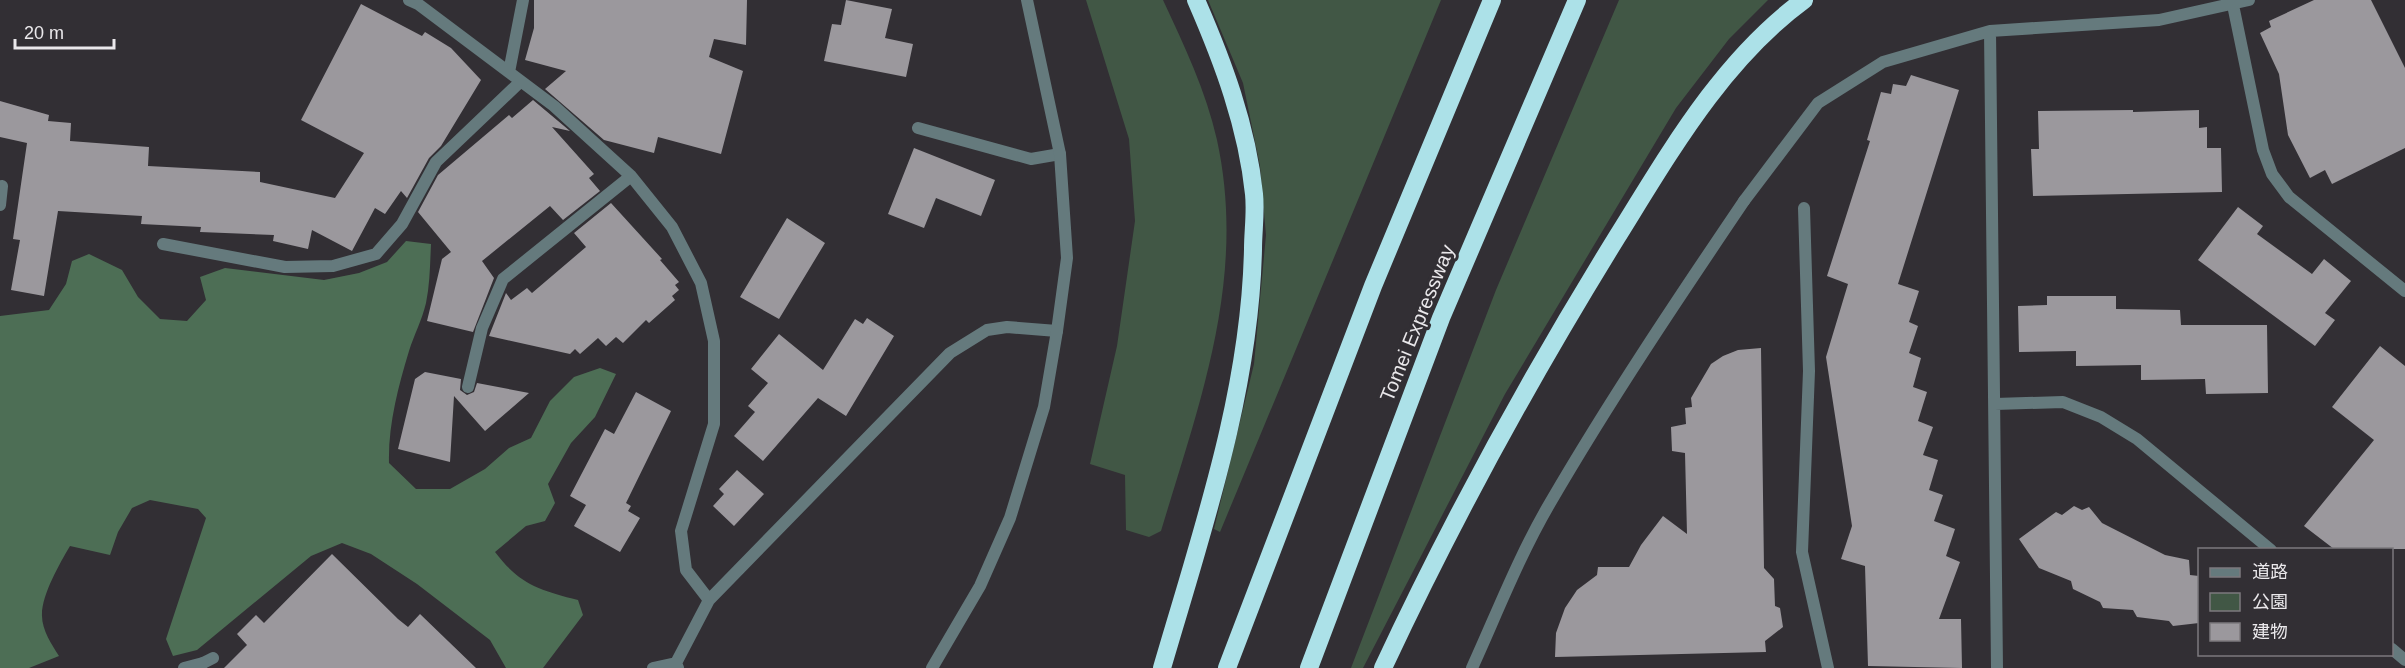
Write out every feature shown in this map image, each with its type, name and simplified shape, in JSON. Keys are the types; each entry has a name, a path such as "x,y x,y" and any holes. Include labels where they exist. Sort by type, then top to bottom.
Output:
{"highway":[{"path":"1162,668 1233,413 1252,291 1254,196 1243,124 1214,40 1196,0"},
{"path":"1227,668 1373,286 1492,0"},
{"name":"Tomei Expressway","path":"1309,668 1441,318 1577,0"},
{"path":"1383,668 1488,458 1574,307 1651,183 1706,99 1740,57 1775,21 1804,0"}],"street":[{"path":"409,0 554,106 631,176 672,227 701,283 714,341 714,424 681,531 686,570 709,600"},
{"path":"509,72 523,0"},
{"path":"932,668 980,586 1006,528 1044,407 1057,331 1067,258 1060,154 1027,0"},
{"path":"1473,668 1510,582 1549,504 1633,369 1744,201 1818,103 1883,62 1990,31 2159,20 2249,0"},
{"path":"2233,4 2263,150 2272,174 2289,197 2405,291"},
{"path":"1990,31 1996,668"},
{"path":"163,244 285,267 333,266 376,254 402,224 436,162 519,82"},
{"path":"918,128 1031,159 1060,154"},
{"path":"468,387 482,328 503,279 631,176"},
{"path":"0,205 2,186"},
{"path":"1804,208 1809,371 1802,552 1828,668"},
{"path":"653,668 677,666 709,600 950,354 987,330 1007,327 1057,331"},
{"path":"1995,404 2063,402 2101,417 2137,439 2270,548"},
{"path":"2393,651 2405,660"},
{"path":"184,668 208,660"}],"green space":[{"path":"1086,0 1163,0 1194,68 1207,104 1217,140 1225,191 1226,241 1223,290 1215,338 1204,387 1161,531 1149,537 1126,530 1125,475 1090,464 1117,346 1135,221 1129,139"},
{"path":"1208,0 1441,0 1220,532 1214,529 1254,364 1266,235 1260,166 1243,83"},
{"path":"1619,0 1768,0 1729,39 1676,108 1505,394 1363,668 1351,668 1496,290"},
{"path":"406,241 431,244 429,281 424,309 409,351 398,393 390,435 389,463 416,489 450,489 485,469 509,448 531,438 550,401 574,377 600,368 616,374 595,417 571,443 548,484 555,503 545,521 526,526 495,552 513,572 532,585 578,600 583,615 543,668 506,668 490,640 417,584 371,554 342,543 311,556 197,650 173,656 166,639 206,518 198,509 150,500 132,508 118,532 110,555 70,546 61,561 45,599 42,616 48,637 59,656 29,668 0,668 0,316 49,310 66,284 72,261 89,254 122,270 138,297 160,319 187,321 206,300 200,277 225,268 324,280 359,273 387,262"}],"building":[{"path":"534,0 747,0 746,45 714,39 709,57 743,71 721,154 658,137 654,153 604,140 545,89 566,71 525,60 534,28"},
{"path":"846,0 892,9 885,38 913,44 906,77 824,61 832,24 841,25"},
{"path":"2314,0 2371,0 2405,68 2405,148 2332,184 2325,170 2310,178 2288,135 2279,74 2260,33 2271,27 2269,21"},
{"path":"361,4 422,36 425,32 451,48 481,80 441,146 429,158 407,198 401,191 385,214 375,208 352,251 312,230 308,249 273,241 274,235 200,232 201,227 141,224 142,216 58,211 44,296 11,290 20,240 13,239 27,143 0,137 0,101 49,115 48,121 71,123 70,141 149,147 148,166 260,172 260,182 335,198 364,153 301,120"},
{"path":"1911,75 1959,90 1898,284 1919,291 1909,322 1918,326 1909,353 1921,358 1913,387 1927,392 1918,421 1933,427 1923,455 1938,460 1929,490 1943,495 1934,521 1955,529 1946,556 1960,562 1939,619 1961,619 1962,668 1868,666 1865,566 1841,559 1852,526 1826,357 1848,284 1827,276 1870,141 1867,140 1881,92 1891,94 1893,84 1906,86"},
{"path":"533,100 570,131 552,127 594,174 589,178 600,191 563,220 550,206 482,261 494,278 473,332 427,321 442,259 451,252 418,212 438,175 509,115 512,118"},
{"path":"2133,110 2133,112 2199,110 2199,128 2207,127 2207,148 2221,148 2222,192 2033,196 2031,149 2039,149 2038,111"},
{"path":"914,148 995,180 981,216 936,198 924,228 888,214"},
{"path":"611,203 662,259 660,260 679,282 675,285 679,290 672,296 675,300 649,323 646,320 623,343 616,337 606,346 598,338 580,354 575,349 570,354 489,336 506,293 511,300 527,288 532,293 586,247 574,233"},
{"path":"2238,207 2263,226 2257,234 2312,274 2324,259 2351,281 2325,313 2335,320 2315,346 2198,260"},
{"path":"787,218 825,243 779,319 740,297"},
{"path":"2047,296 2116,296 2116,309 2180,310 2181,325 2267,325 2268,393 2206,394 2205,379 2141,380 2141,365 2076,366 2076,351 2019,352 2018,306 2047,305"},
{"path":"867,318 894,336 846,416 818,398 763,461 734,436 755,412 748,406 768,383 751,369 779,334 823,370 855,319 863,324"},
{"path":"2380,346 2405,366 2405,549 2333,548 2304,526 2374,440 2332,407"},
{"path":"1761,348 1764,568 1774,579 1775,606 1780,608 1783,627 1765,641 1766,652 1555,657 1556,633 1565,608 1577,590 1597,575 1598,567 1629,567 1641,545 1663,516 1687,534 1685,453 1672,451 1671,427 1686,424 1685,408 1692,407 1691,398 1711,364 1738,350"},
{"path":"425,372 461,379 460,390 467,395 474,392 477,383 529,393 485,431 454,396 450,462 398,449 415,379"},
{"path":"636,392 671,411 626,503 631,506 628,511 640,518 620,552 574,526 586,505 570,496 605,429 614,434"},
{"path":"737,470 764,494 734,526 713,506 724,494 719,489"},
{"path":"2074,506 2082,510 2089,507 2102,523 2165,555 2189,560 2190,575 2198,576 2198,623 2173,626 2169,621 2137,617 2133,610 2103,608 2100,602 2073,589 2071,581 2039,568 2019,539 2056,512 2062,515"},
{"path":"332,554 408,627 420,614 476,668 224,668 247,645 237,634 256,615 264,623"}]}
